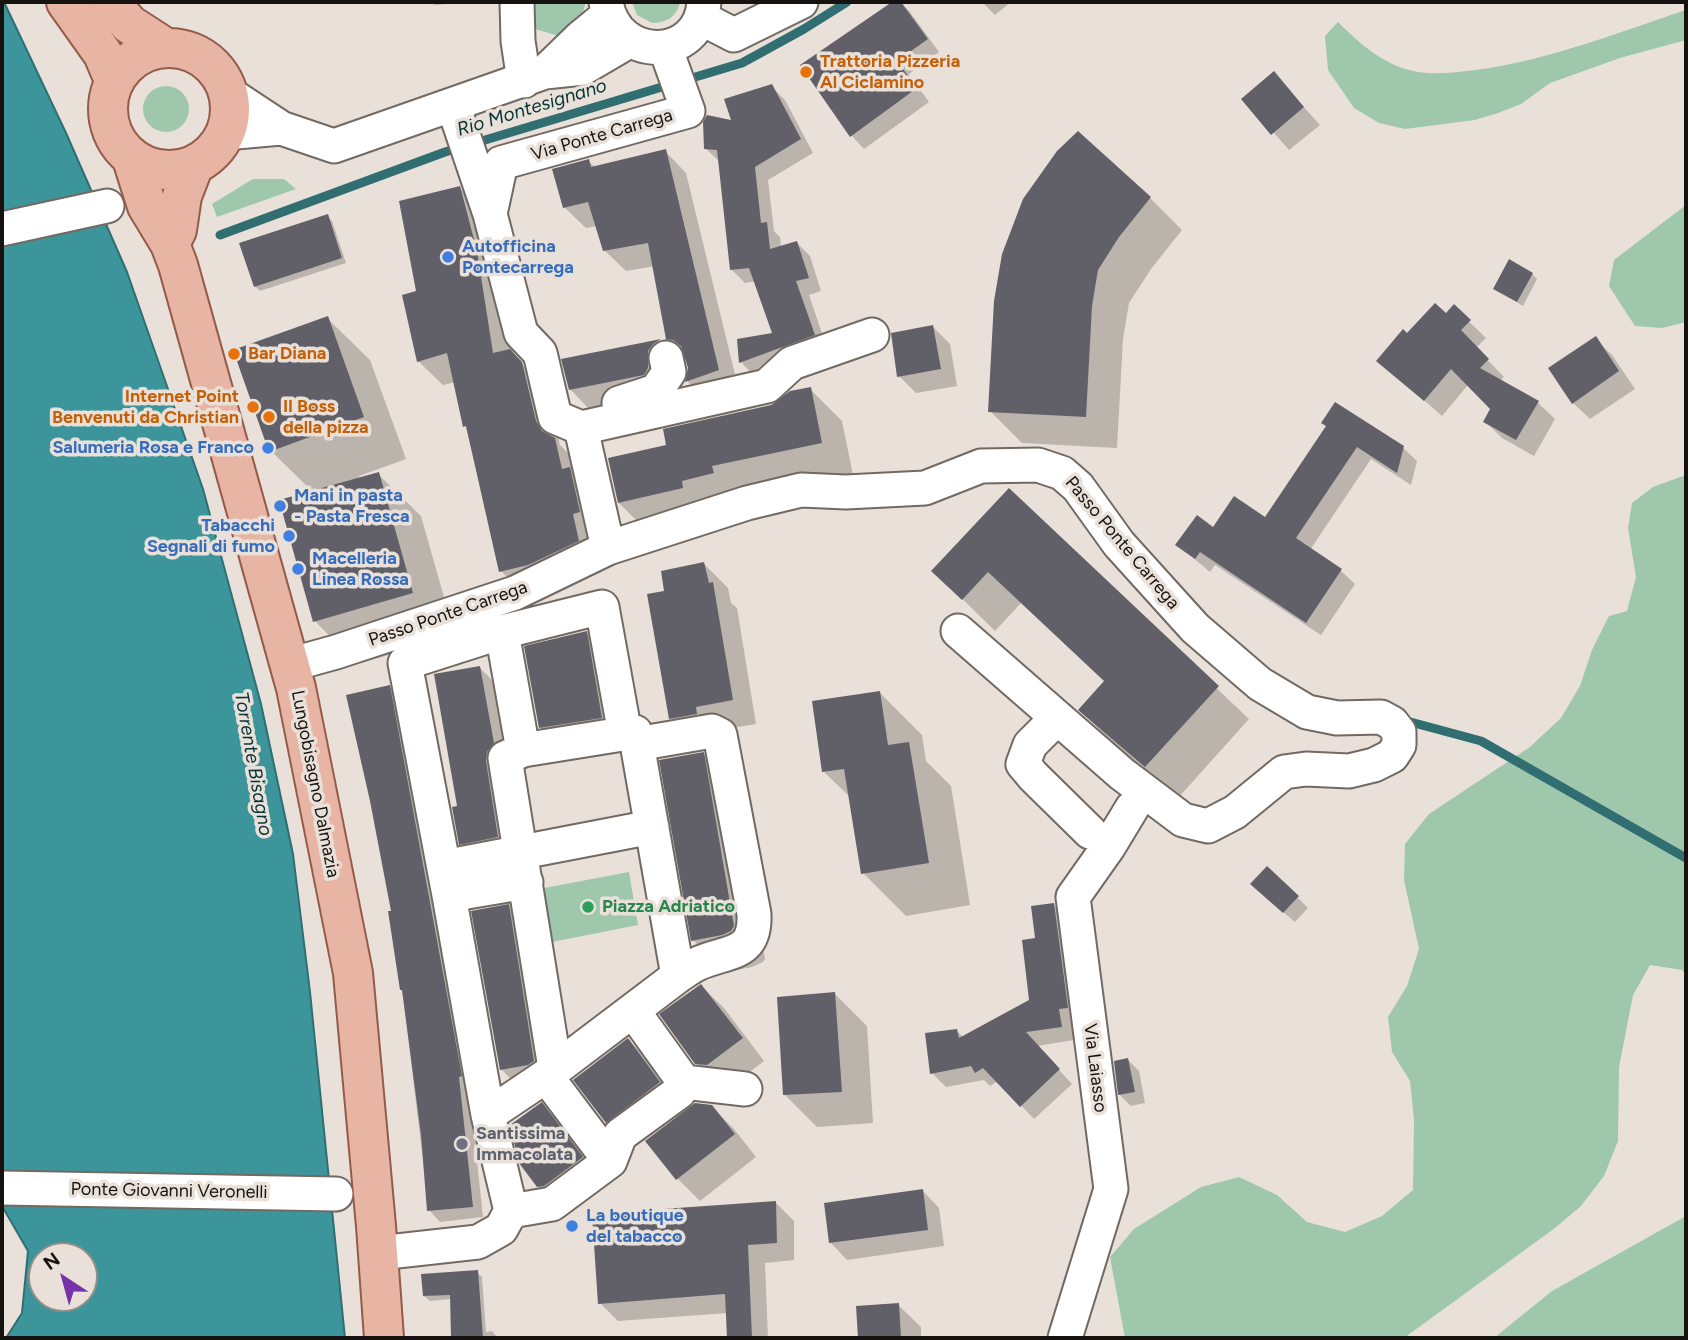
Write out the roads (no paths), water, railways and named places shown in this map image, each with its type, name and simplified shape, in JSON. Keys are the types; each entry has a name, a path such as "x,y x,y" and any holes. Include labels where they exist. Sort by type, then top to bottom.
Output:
{"main road":[{"path":"66,2 103,54 114,80"},
{"path":"110,2 128,24 166,48"},
{"path":"114,80 123,67 136,57 150,50 166,48 187,51 205,60 220,75 228,93 230,106 225,133 212,152 194,165 162,171 132,159"},
{"name":"Lungobisagno Dalmazia","path":"114,80 107,101 108,123 117,143 132,159 148,206 170,244 178,265 299,702 352,973 379,1253 384,1338"},
{"path":"170,244 177,230 182,196 194,165"}],"street":[{"path":"517,2 518,41 535,77"},
{"path":"228,93 281,128 334,145 457,116 535,77 580,38 607,8 617,29 629,41 668,57 692,32 702,10 734,35 801,2"},
{"path":"535,77 583,68 629,41"},
{"name":"Via Ponte Carrega","path":"490,214 501,163 688,111 668,57"},
{"path":"457,116 490,214 521,332 540,353 568,422 608,548"},
{"path":"225,133 281,128"},
{"path":"2,229 107,206"},
{"path":"568,422 767,386 792,363 872,335"},
{"path":"568,422 656,391 669,372 666,358"},
{"name":"Passo Ponte Carrega","path":"289,665 515,593 608,548 747,503 801,490 846,492 925,488 982,466 1038,465 1062,472 1078,487 1119,544 1195,628 1244,672 1282,699 1307,712 1337,718 1381,717 1392,723 1399,732 1399,745 1392,756 1374,765 1349,771 1306,769 1284,772 1235,812 1208,826 1183,820 1056,719 958,631"},
{"path":"379,1253 478,1242 501,1229 511,1212 488,1115 405,663 502,632 603,607 652,827 678,976"},
{"path":"502,632 523,750"},
{"path":"1056,719 1030,745 1024,755 1023,764 1090,832"},
{"path":"488,1115 551,1072 678,976 697,964 733,953 746,945 753,932 754,914 720,734 712,731 523,750 505,758 551,1072 610,1161"},
{"name":"Via Laiasso","path":"1065,1338 1111,1189 1073,897 1132,808"},
{"path":"447,881 523,868 652,827"},
{"path":"633,1011 684,1082 745,1089"},
{"path":"511,1212 552,1204 610,1161 620,1135 679,1092 684,1082"},
{"name":"Ponte Giovanni Veronelli","path":"2,1188 336,1194"}],"water":[{"name":"Torrente Bisagno","path":"2,2 66,133 127,272 203,489 261,704 293,854 310,992 345,1338 6,1338 22,1313 28,1251 2,1206"}],"waterway":[{"name":"Rio Montesignano","path":"220,235 445,152 742,63 847,2"},
{"path":"1403,720 1481,741 1686,858"}],"place":[{"name":"Trattoria Pizzeria Al Ciclamino","path":"806,72"},
{"name":"Autofficina Pontecarrega","path":"448,257"},
{"name":"Bar Diana","path":"234,354"},
{"name":"Internet Point Benvenuti da Christian","path":"253,407"},
{"name":"Il Boss della pizza","path":"269,417"},
{"name":"Salumeria Rosa e Franco","path":"268,448"},
{"name":"Mani in pasta - Pasta Fresca","path":"280,506"},
{"name":"Tabacchi Segnali di fumo","path":"289,536"},
{"name":"Macelleria Linea Rossa","path":"298,569"},
{"name":"Piazza Adriatico","path":"588,907"},
{"name":"Santissima Immacolata","path":"462,1144"},
{"name":"La boutique del tabacco","path":"572,1226"}]}
